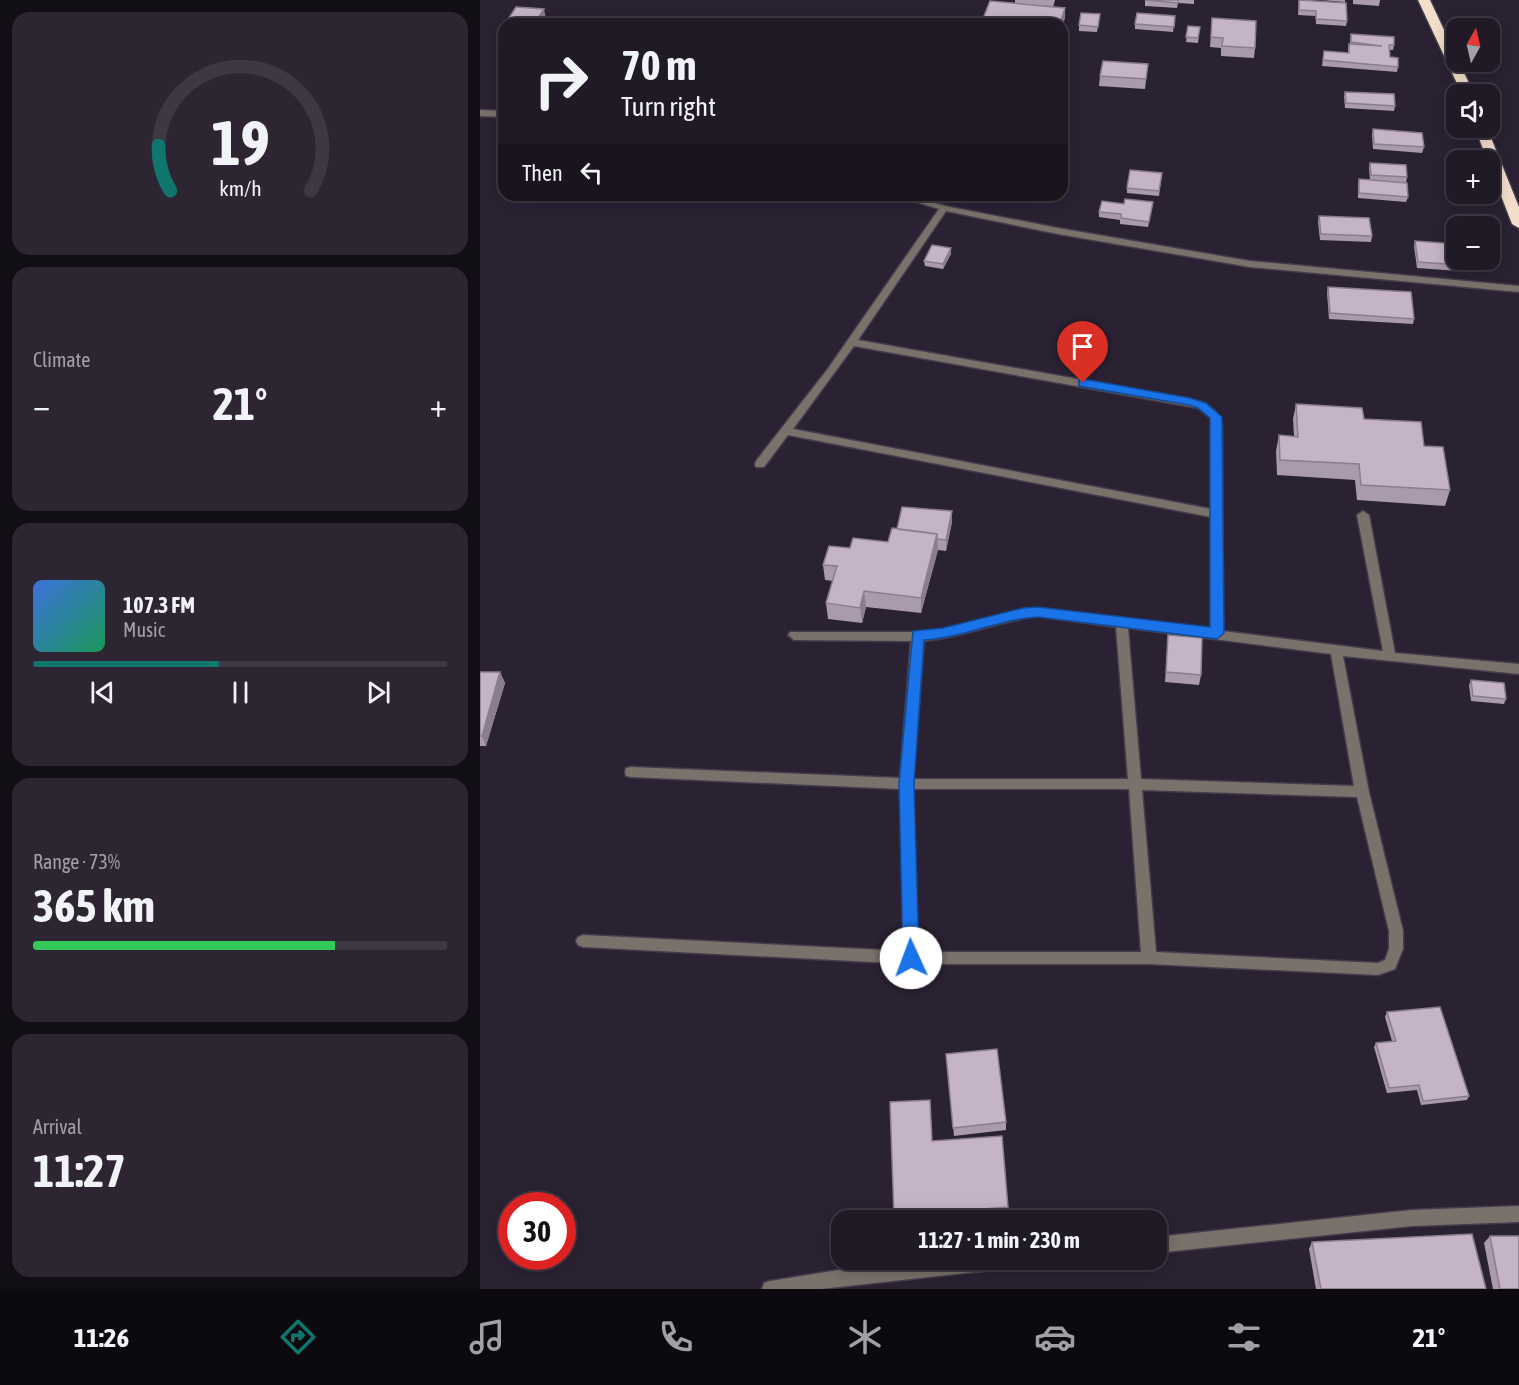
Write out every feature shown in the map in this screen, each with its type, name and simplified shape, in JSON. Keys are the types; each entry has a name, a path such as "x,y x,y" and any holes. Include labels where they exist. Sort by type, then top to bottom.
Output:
{"highway":[{"path":"1424,0 1463,84"},
{"path":"1485,138 1519,224"}],"street":[{"path":"480,113 498,114"},
{"path":"919,201 944,208 1250,264 1519,289"},
{"path":"760,464 852,342 944,208"},
{"path":"852,342 1202,406 1216,417 1217,633"},
{"path":"786,431 1217,514"},
{"path":"1363,515 1390,657"},
{"path":"794,634 943,634 1023,613 1217,633 1390,657 1519,669"},
{"path":"1122,622 1149,958"},
{"path":"911,958 906,784 918,635"},
{"path":"584,941 911,958 1149,958 1378,969 1390,964 1396,949 1396,932 1362,792 1336,649"},
{"path":"631,772 906,784 1136,784 1362,792"},
{"path":"1167,1244 1412,1218 1519,1214"},
{"path":"770,1289 845,1283 938,1270"}],"building":[{"path":"1145,0 1178,0 1178,3"},
{"path":"1299,0 1346,3 1347,21 1316,19 1316,11 1299,10"},
{"path":"990,1 1065,8 1062,18 983,18"},
{"path":"516,7 544,9 538,18 509,18"},
{"path":"1081,13 1100,14 1098,27 1079,25"},
{"path":"1137,13 1175,16 1174,27 1135,24"},
{"path":"1212,18 1256,21 1255,48 1222,46 1223,38 1211,37"},
{"path":"1188,26 1200,27 1198,38 1186,37"},
{"path":"1351,34 1394,37 1394,45 1389,45 1390,57 1398,58 1398,67 1323,60 1324,51 1349,53 1349,44 1382,46 1351,42"},
{"path":"1103,61 1148,64 1146,79 1100,76"},
{"path":"1345,92 1394,94 1395,106 1346,103"},
{"path":"1373,129 1422,133 1424,147 1374,144"},
{"path":"1370,163 1406,165 1407,177 1371,175"},
{"path":"1130,170 1162,173 1159,191 1127,188"},
{"path":"1359,179 1407,183 1408,197 1359,193"},
{"path":"1125,199 1153,202 1149,222 1121,218 1121,214 1099,212 1102,201 1124,204"},
{"path":"1319,216 1369,218 1372,236 1321,234"},
{"path":"1415,241 1446,243 1446,264 1418,262"},
{"path":"932,245 951,248 943,264 924,261"},
{"path":"1328,287 1411,292 1414,319 1330,313"},
{"path":"1296,404 1362,408 1364,419 1421,422 1424,446 1443,447 1450,490 1361,485 1359,464 1280,460 1279,435 1298,437"},
{"path":"902,507 952,511 946,540 937,539 937,534 897,529"},
{"path":"892,528 937,534 921,598 864,591 860,608 826,603 837,566 823,565 829,546 850,548 853,538 888,542"},
{"path":"1168,635 1202,638 1201,675 1166,672"},
{"path":"480,672 500,672 482,736 480,736"},
{"path":"1471,680 1504,683 1506,699 1473,696"},
{"path":"1440,1007 1469,1096 1423,1101 1419,1085 1389,1088 1376,1043 1396,1041 1387,1012"},
{"path":"997,1049 1006,1122 953,1128 946,1054"},
{"path":"930,1100 932,1141 1002,1136 1008,1207 970,1210 894,1210 890,1102"},
{"path":"1472,1234 1486,1289 1321,1289 1312,1242"},
{"path":"1490,1236 1519,1236 1519,1289 1500,1289"}],"route":[{"path":"911,958 906,784 918,635 943,634 1023,613 1038,612 1217,633 1216,417 1209,410 1190,402 1083,383"}]}
